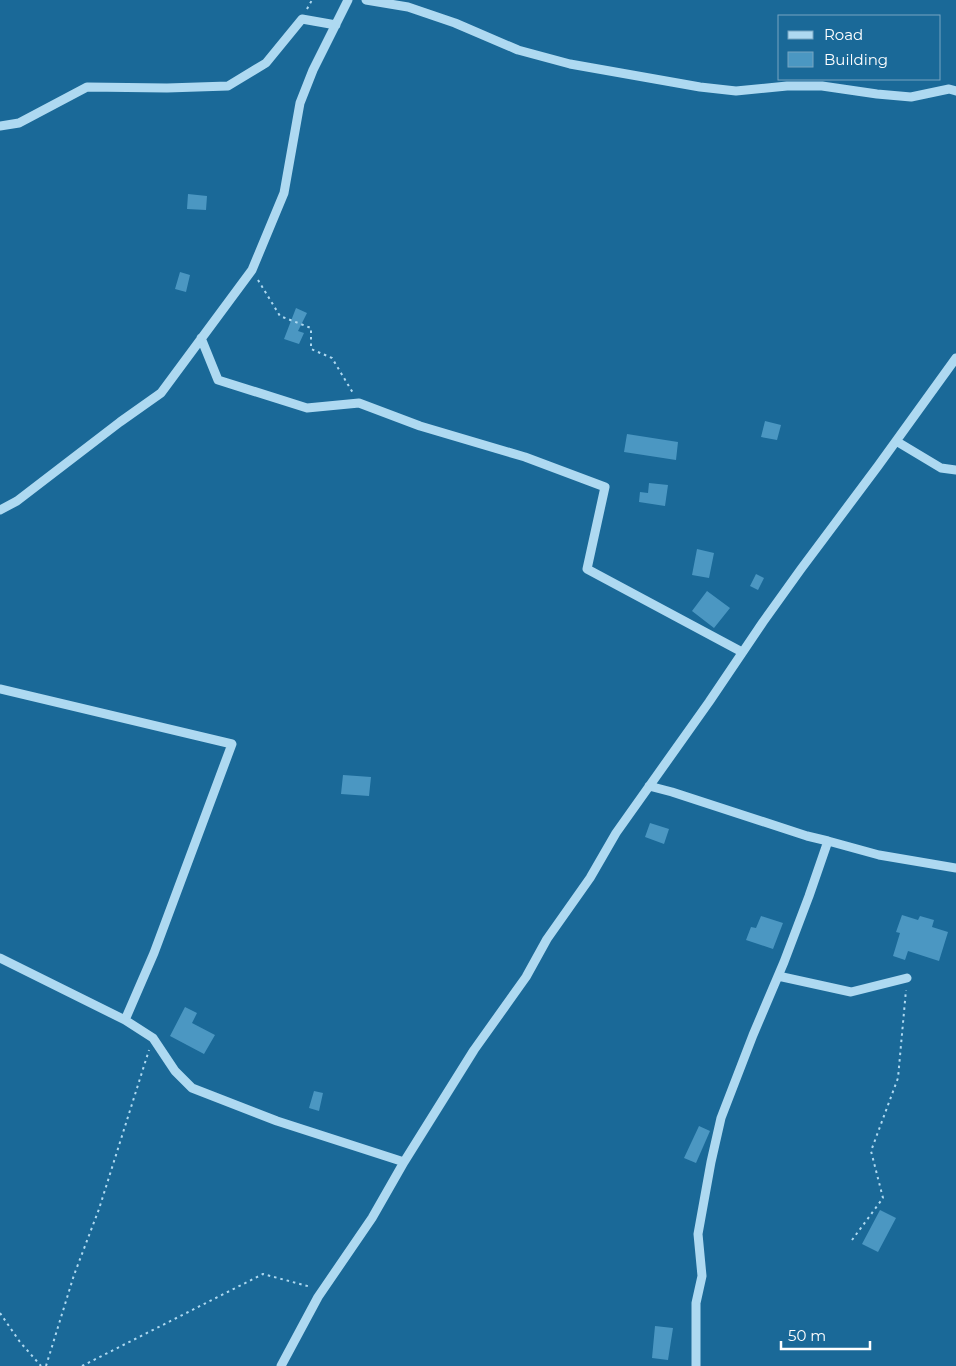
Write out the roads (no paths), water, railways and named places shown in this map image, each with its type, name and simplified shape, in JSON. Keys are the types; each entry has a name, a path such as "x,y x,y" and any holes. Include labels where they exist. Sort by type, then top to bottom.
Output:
{"street":[{"path":"0,510 18,501 120,422 161,393 252,270 284,193 300,103 313,70 348,0"},
{"path":"366,0 408,7 455,22 518,50 570,64 700,87 736,91 786,86 822,86 877,94 911,96 949,89 956,90"},
{"path":"0,126 19,123 87,87 167,88 228,86 266,64 302,19 336,25"},
{"path":"201,338 218,380 307,408 359,403 420,426 525,457 605,487 587,569 742,652"},
{"path":"281,1366 323,1290 372,1218 404,1162 474,1050 526,977 547,939 590,878 616,833 801,569 956,358"},
{"path":"896,441 941,468 956,470"},
{"path":"0,689 232,744 154,953 125,1020"},
{"path":"649,786 807,836 880,855 956,868"},
{"path":"696,1366 696,1303 702,1276 698,1234 721,1118 809,896 828,840"},
{"path":"0,958 125,1020 153,1038 175,1071 192,1088 277,1121 404,1162"},
{"path":"778,976 851,992 907,978"}]}
